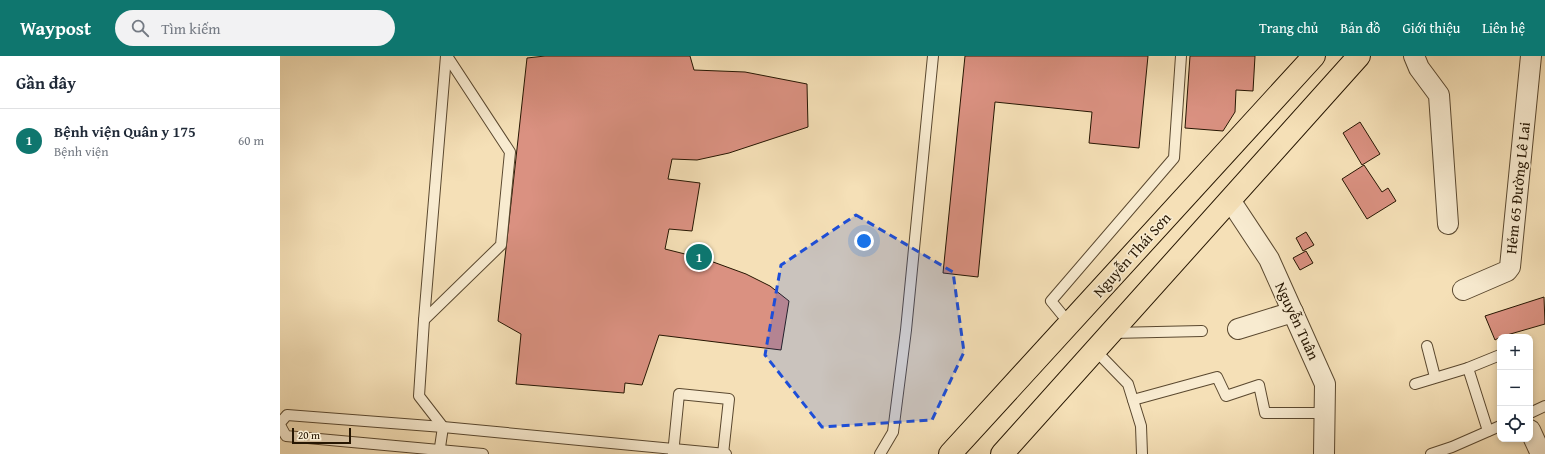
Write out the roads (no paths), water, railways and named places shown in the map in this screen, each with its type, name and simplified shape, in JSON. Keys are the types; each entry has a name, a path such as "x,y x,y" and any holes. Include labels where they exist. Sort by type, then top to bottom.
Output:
{"main road":[{"name":"Nguyễn Thái Sơn","path":"950,454 1314,56"},
{"path":"1002,454 1359,56"}],"street":[{"path":"1414,56 1419,68 1439,95 1448,224"},
{"name":"Hẻm 65 Đường Lê Lai","path":"1463,290 1507,270 1510,267 1531,56"},
{"path":"1538,56 1545,61"},
{"name":"Nguyễn Tuân","path":"1230,200 1269,259 1325,384 1324,454"},
{"path":"1238,329 1293,312"},
{"path":"1533,437 1541,454"}],"lane":[{"path":"424,320 501,245 510,152 446,56"},
{"path":"440,452 443,427 419,396 446,56"},
{"path":"880,454 893,432 906,330 933,56"},
{"path":"1069,323 1051,301 1174,158 1181,56"},
{"path":"1110,333 1202,331"},
{"path":"1427,346 1435,378"},
{"path":"1095,350 1128,384 1141,426 1142,454"},
{"path":"1415,384 1468,368 1497,357"},
{"path":"1468,368 1488,431"},
{"path":"1133,400 1217,377 1226,396 1259,385 1265,413 1325,413"},
{"path":"483,454 440,452 286,436 280,424 287,415 443,427 673,452 724,454 729,399 679,394 673,452"},
{"path":"1533,412 1545,406"},
{"path":"1431,454 1497,427"}],"place":[{"name":"Bệnh viện Quân y 175","path":"699,257"}]}
